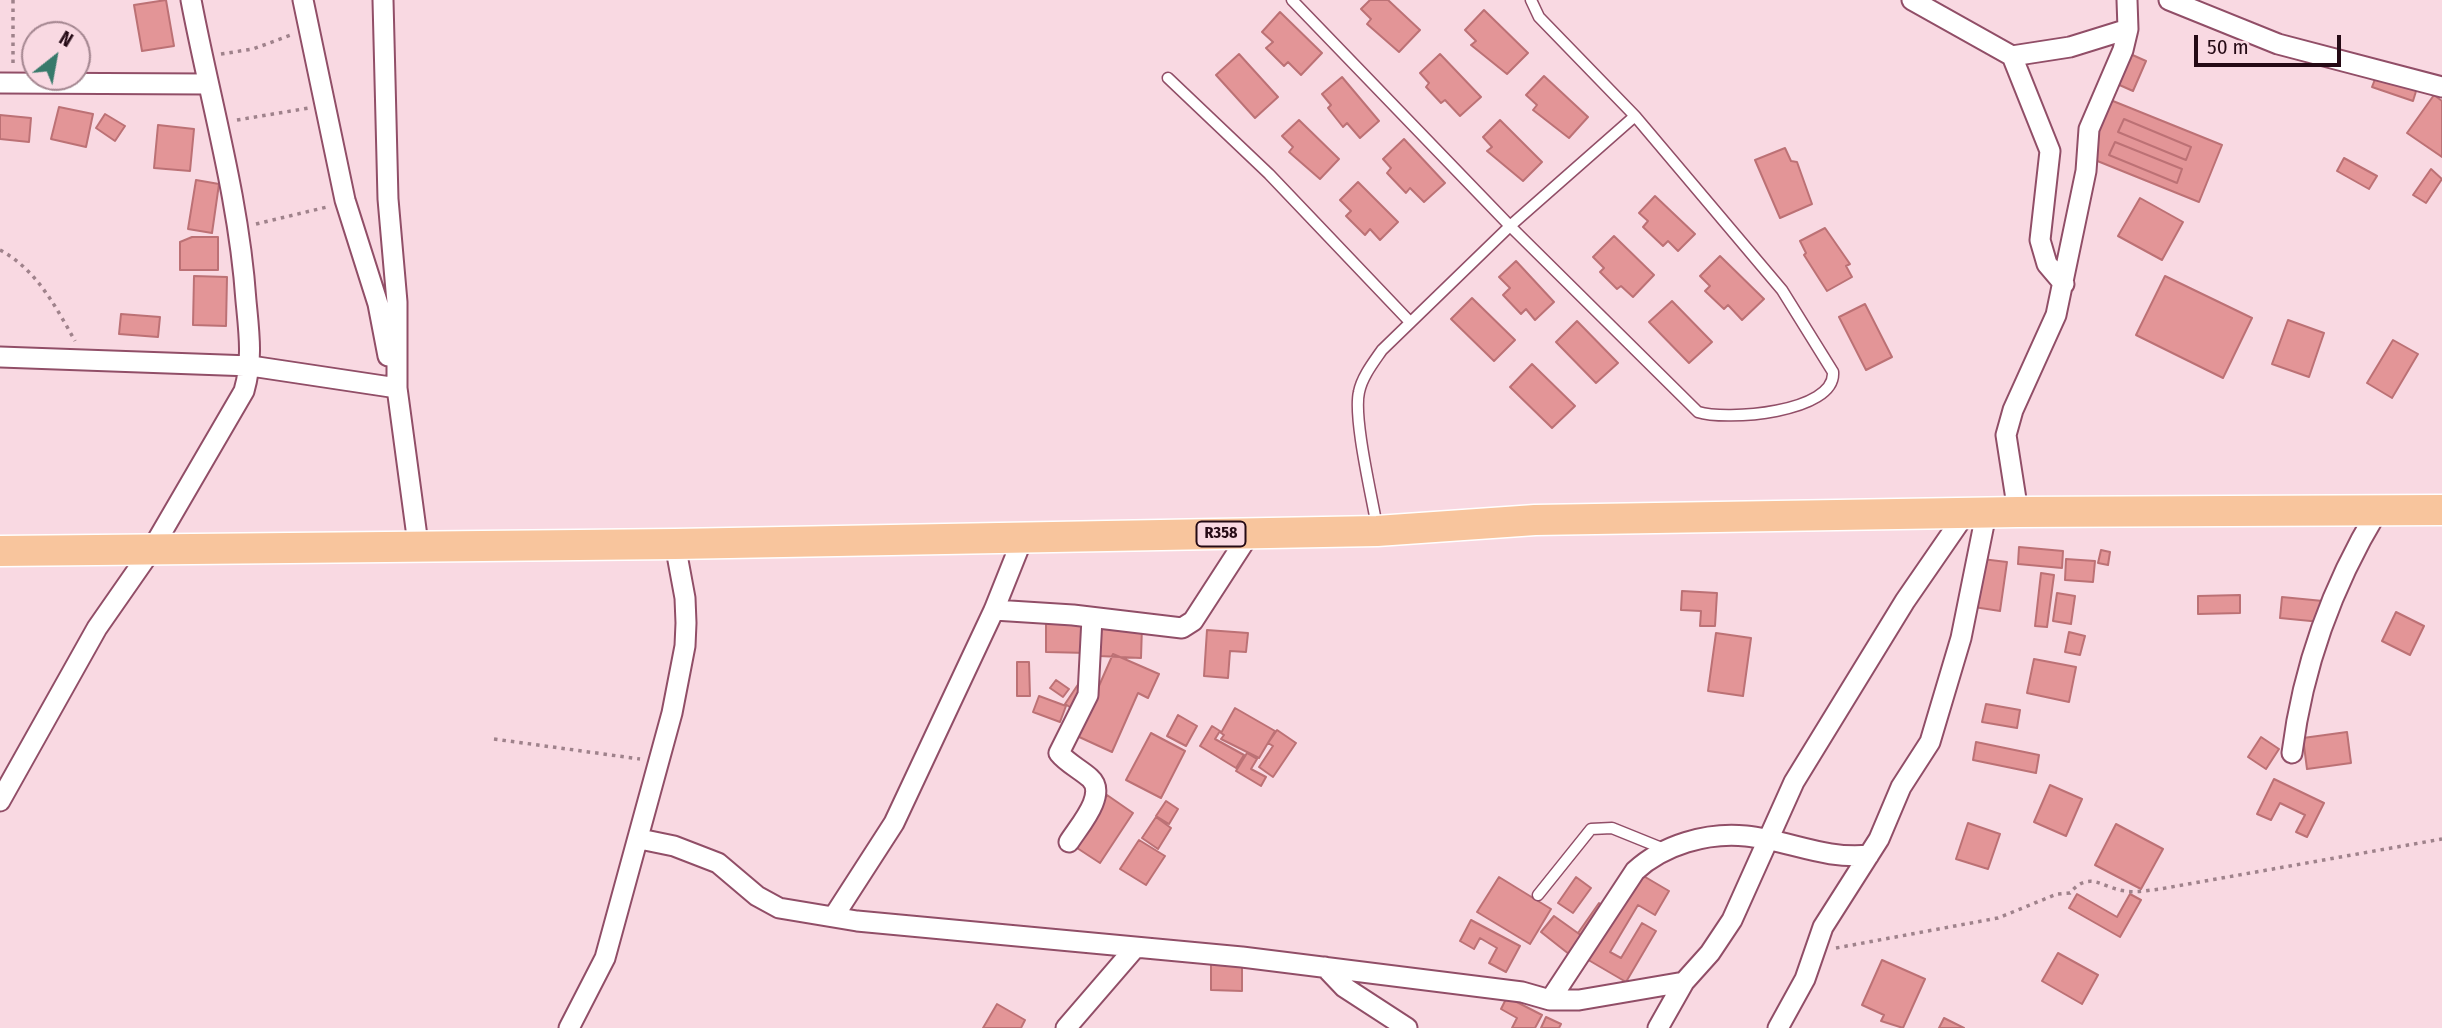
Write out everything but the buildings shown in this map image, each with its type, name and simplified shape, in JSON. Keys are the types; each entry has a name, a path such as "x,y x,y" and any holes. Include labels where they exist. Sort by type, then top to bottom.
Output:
{"main road":[{"name":"R358","path":"0,551 418,544 675,544 1024,535 1250,534 1377,531 1535,520 2018,512 2442,510"}],"street":[{"path":"0,801 97,628 152,549 244,391 251,366 238,229 191,0"},
{"path":"303,0 346,202 378,304 395,388 418,544"},
{"path":"383,0 388,199 397,302 395,388"},
{"path":"1912,0 2012,57 2050,151 2040,240 2047,264 2064,284"},
{"path":"2018,512 2006,435 2014,410 2056,315 2085,171 2089,130 2123,50 2128,29 2127,0"},
{"path":"2169,0 2278,44 2442,87"},
{"path":"2012,57 2070,47 2128,29"},
{"path":"9,83 207,84"},
{"path":"0,356 251,366 395,388"},
{"path":"2292,753 2301,690 2316,641 2346,564 2378,510"},
{"path":"1658,1028 1684,982 1710,953 1732,920 1794,782 1851,688 1905,601 1976,514"},
{"path":"1778,1028 1805,979 1822,927 1879,839 1901,787 1930,743 1961,638 1976,514"},
{"path":"994,610 1182,628 1193,621 1250,534"},
{"path":"834,916 894,823 994,610 1024,535"},
{"path":"569,1028 605,958 640,839 685,646 685,598 675,544"},
{"path":"1069,842 1096,797 1097,787 1093,780 1059,753 1088,695 1092,618"},
{"path":"1550,1000 1635,871 1650,857 1665,849 1722,836 1747,836 1829,855 1869,855"},
{"path":"640,839 674,846 718,863 772,906 834,916 1325,967 1522,992 1550,1000 1579,1000 1684,982"},
{"path":"1066,1028 1135,948"},
{"path":"1325,967 1344,987 1407,1028"}],"lane":[{"path":"1292,0 1510,226 1698,412 1727,417 1791,408 1826,392 1831,386 1833,372 1782,289 1635,116 1539,17 1531,0"},
{"path":"1168,79 1269,174 1410,322"},
{"path":"1377,531 1357,411 1359,391 1382,350 1510,226 1635,116"},
{"path":"1538,895 1591,829 1612,828 1665,849"}],"path":[{"path":"9,83 13,0"},
{"path":"202,56 253,49 311,30"},
{"path":"218,124 324,105"},
{"path":"238,229 346,202"},
{"path":"0,250 29,271 56,308 85,360"},
{"path":"494,739 604,752 659,763"},
{"path":"1813,953 1998,918 2057,894 2070,893 2078,884 2094,881 2126,891 2160,889 2442,839"}]}
